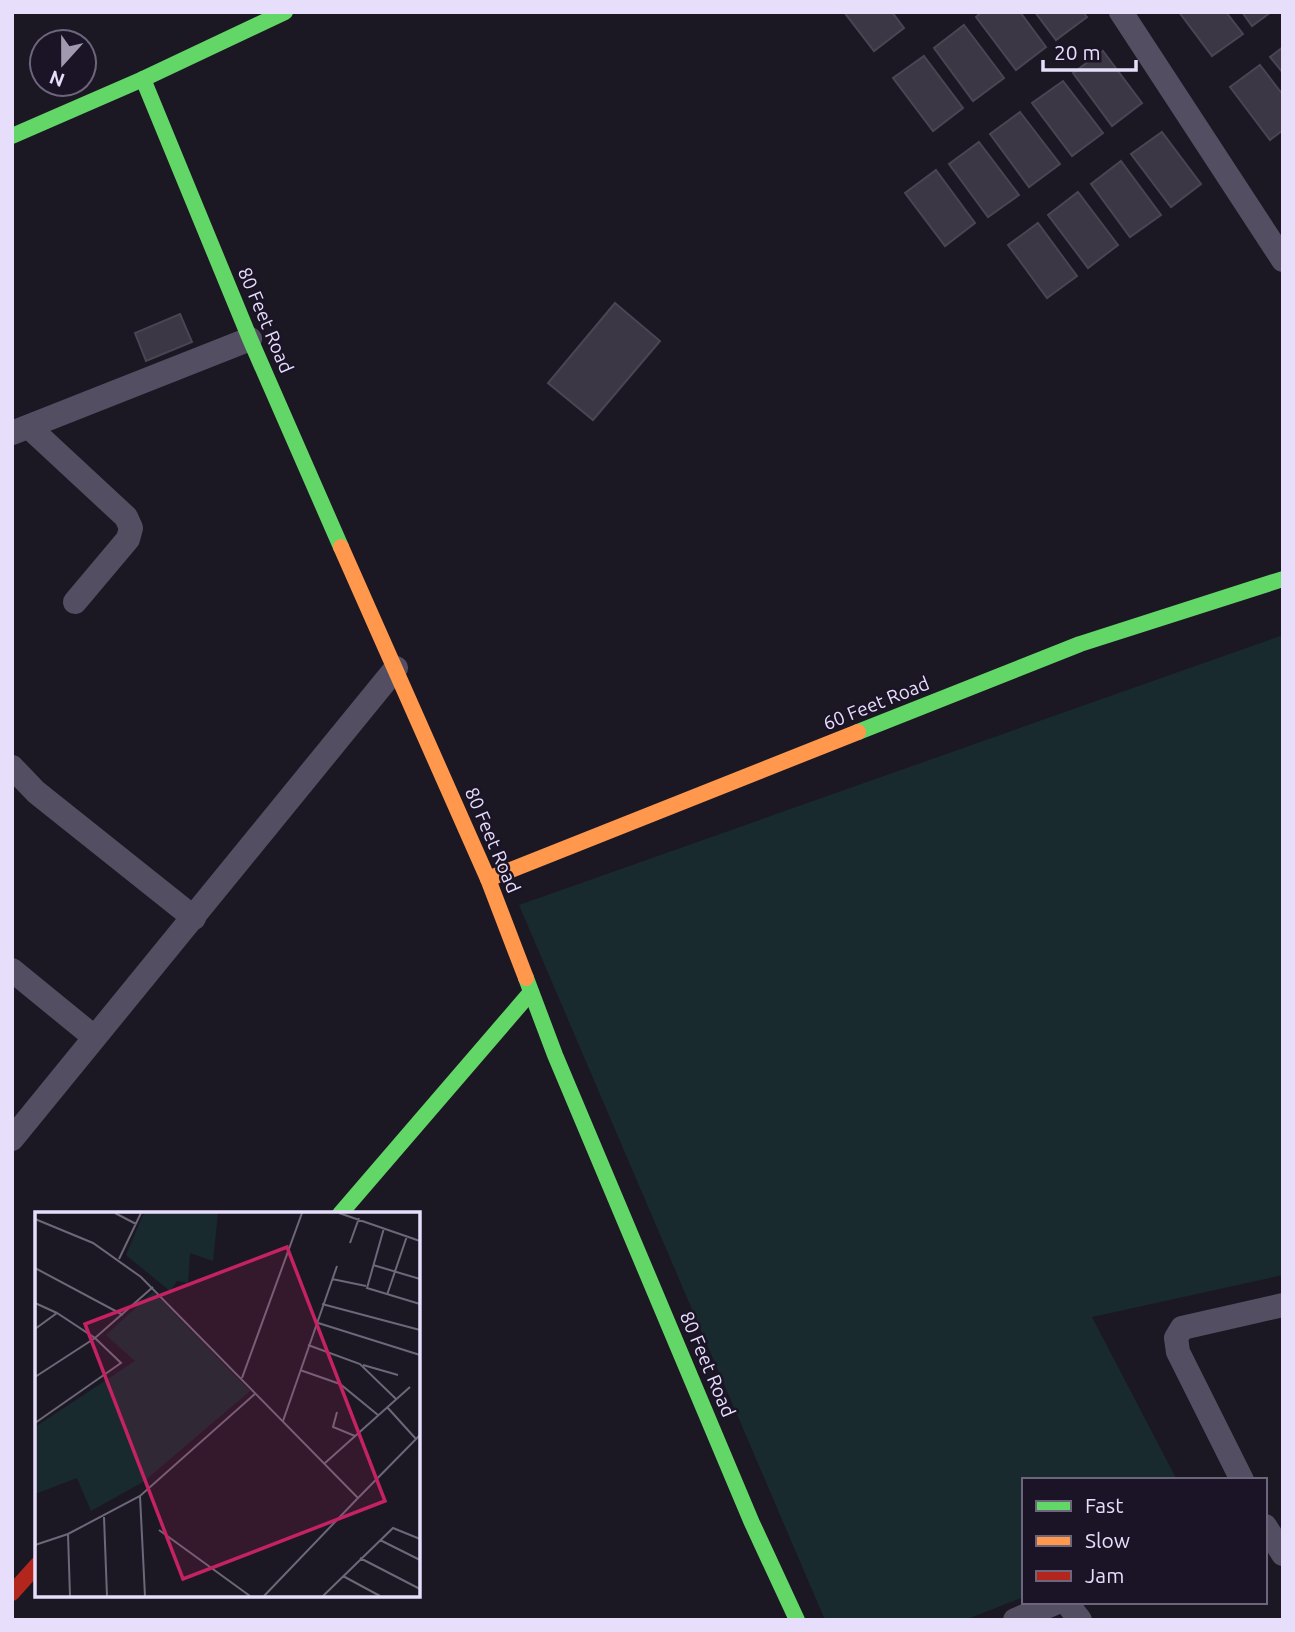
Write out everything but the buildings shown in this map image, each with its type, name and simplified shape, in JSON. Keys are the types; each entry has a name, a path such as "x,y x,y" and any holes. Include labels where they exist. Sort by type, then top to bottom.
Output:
{"main road":[{"path":"12,136 143,79 285,12"},
{"name":"80 Feet Road","path":"143,79 250,340 488,879 555,1055 747,1510 797,1620"},
{"name":"60 Feet Road","path":"488,879 1080,644 1283,579"},
{"path":"342,1212 531,992"},
{"path":"12,1593 35,1567"}],"street":[{"path":"1121,12 1283,260"},
{"path":"75,602 128,539 131,528 126,517 21,430 250,340"},
{"path":"12,1139 396,668"},
{"path":"12,767 36,792 194,918"},
{"path":"12,970 94,1037"},
{"path":"1241,1478 1178,1352 1176,1338 1182,1328 1283,1305"},
{"path":"1015,1620 1053,1604"},
{"path":"1068,1604 1080,1620"}],"shaded area":[{"path":"1283,635 1283,1275 1092,1317 1176,1478 1022,1478 1022,1598 965,1620 825,1620 519,905"}],"traffic: fast":[{"path":"12,136 143,79 285,12"},
{"path":"143,79 250,339 341,547"},
{"path":"858,732 1080,644 1283,579"},
{"path":"526,978 555,1055 752,1523 797,1620"},
{"path":"342,1212 531,992"}],"traffic: slow":[{"path":"341,547 488,879 526,978"},
{"path":"488,879 858,732"}],"traffic: jam":[{"path":"12,1593 35,1567"}]}
